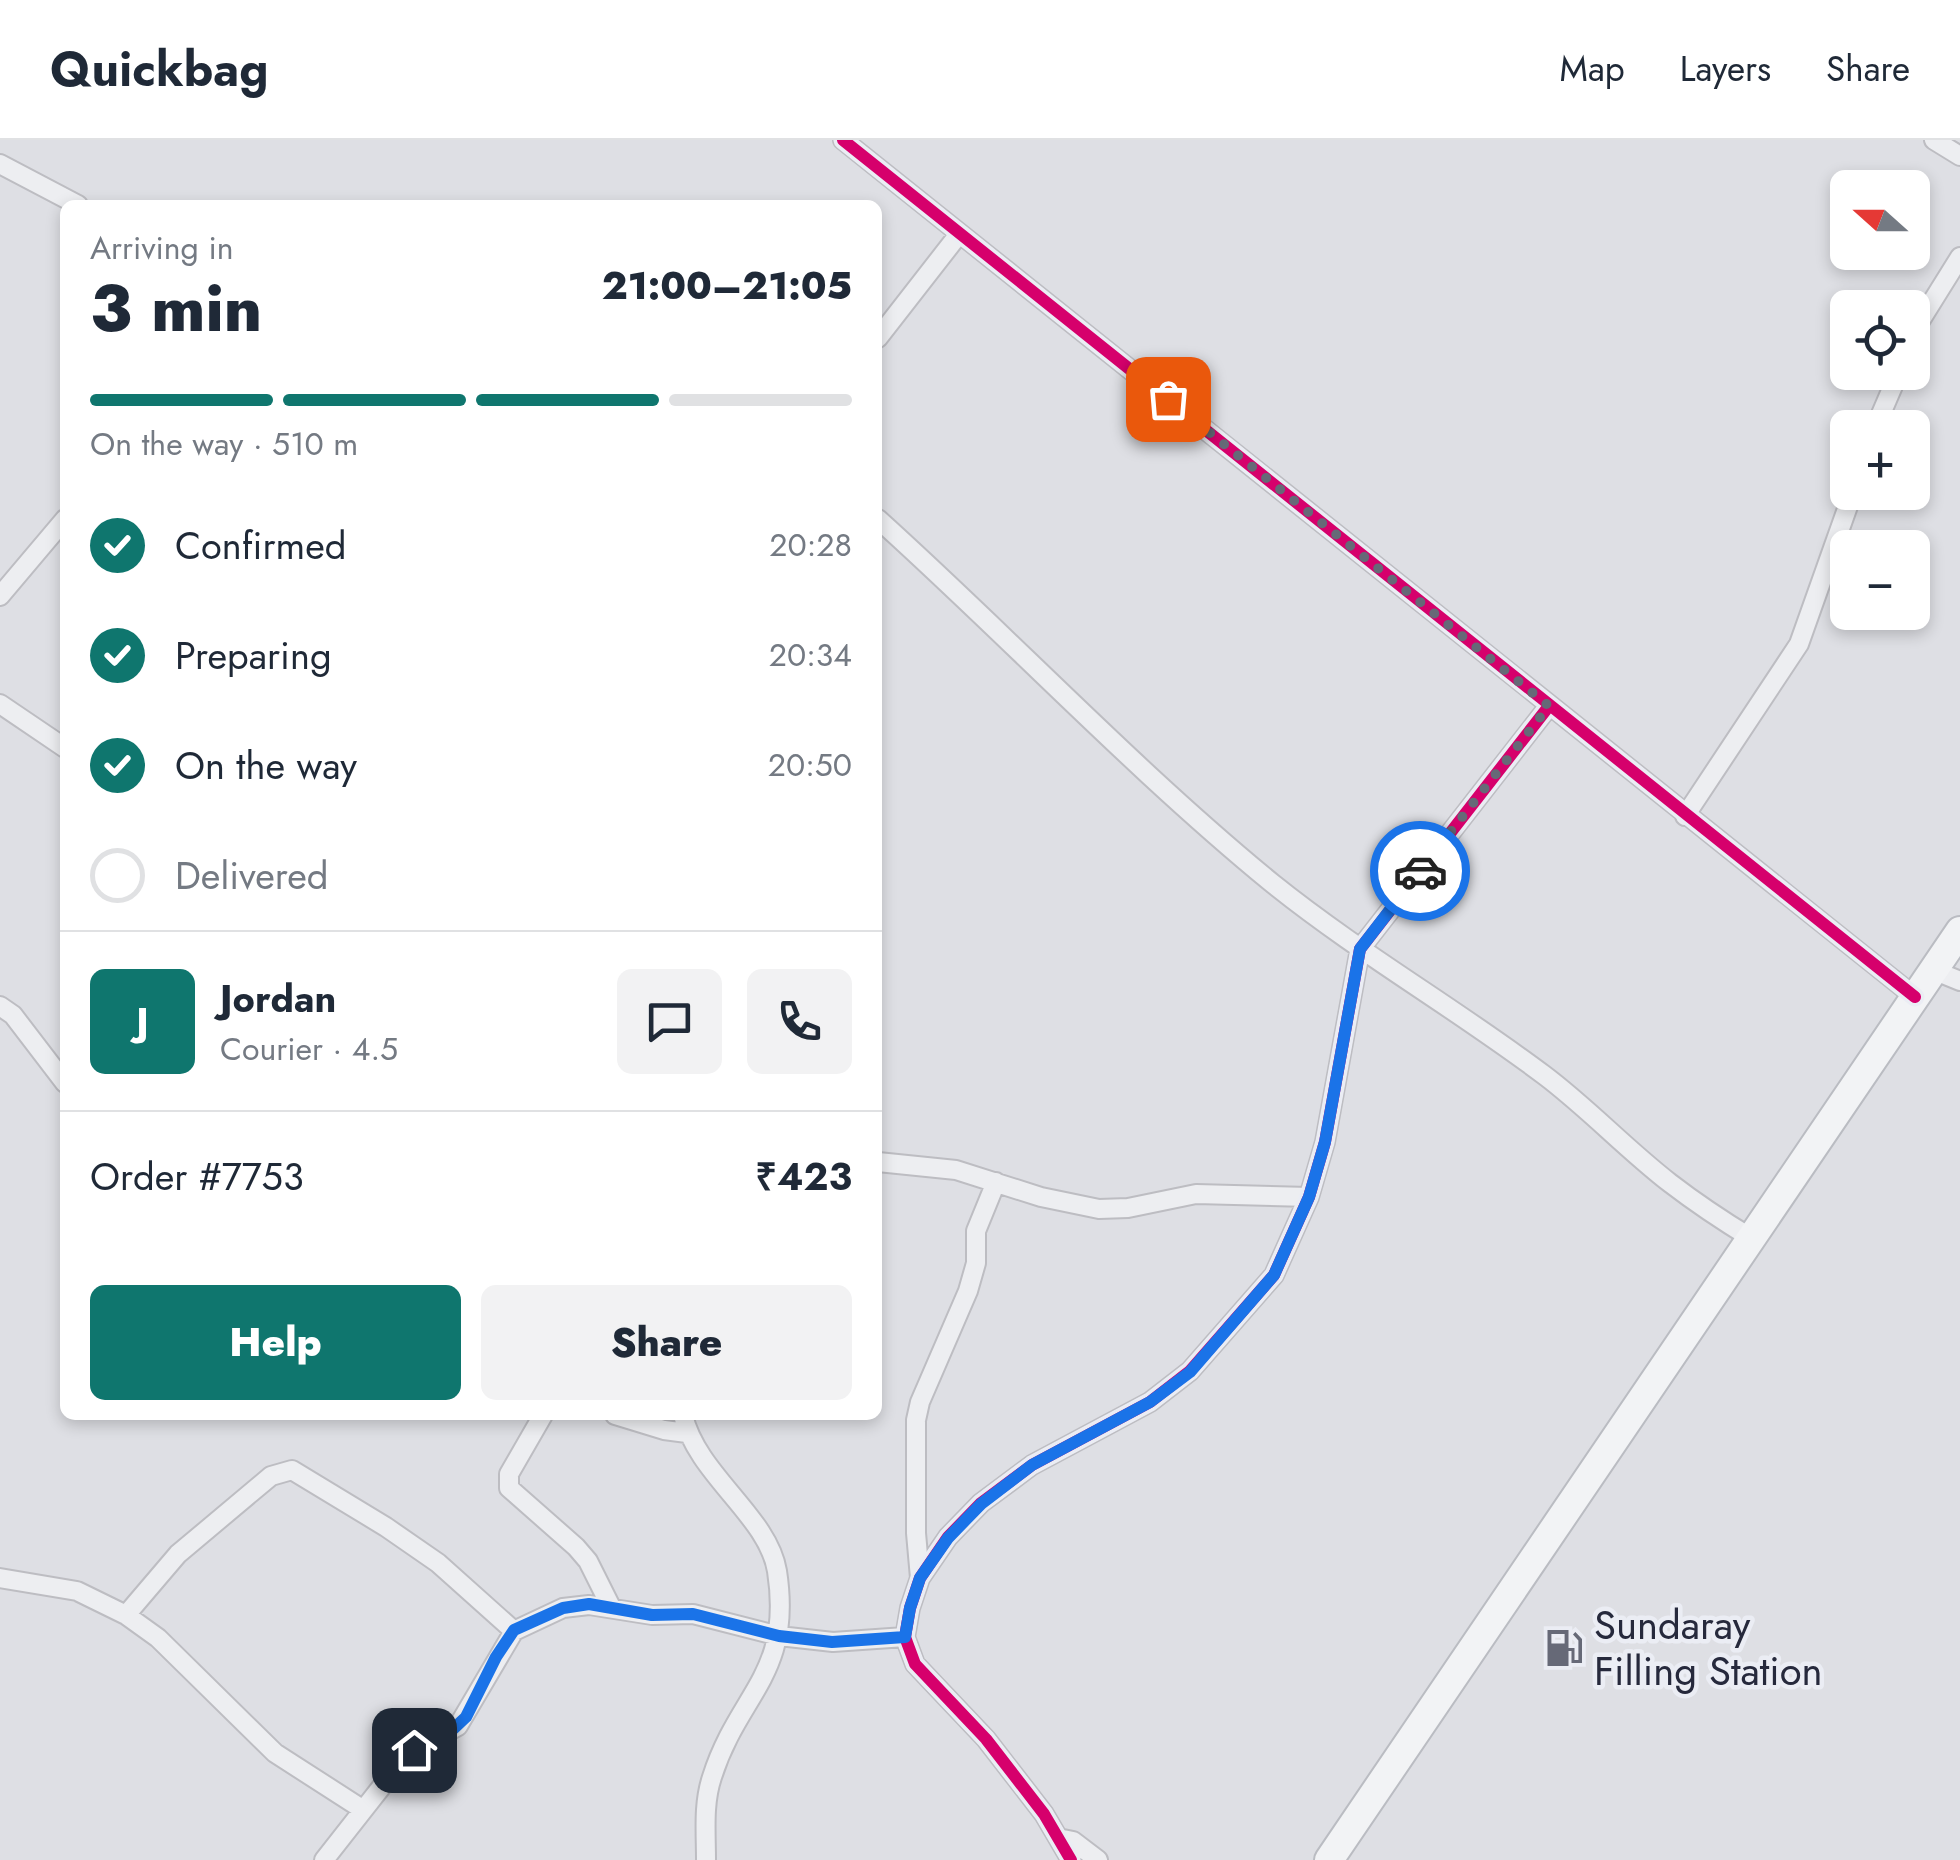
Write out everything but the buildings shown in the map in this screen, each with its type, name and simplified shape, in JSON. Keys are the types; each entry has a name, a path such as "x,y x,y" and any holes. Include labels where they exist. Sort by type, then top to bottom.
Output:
{"main road":[{"path":"1329,1860 1960,931"}],"street":[{"path":"843,140 1914,997"},
{"path":"1934,140 1960,156"},
{"path":"0,164 68,200"},
{"path":"882,333 959,234"},
{"path":"1930,305 1960,257"},
{"path":"1686,816 1799,644 1847,510"},
{"path":"882,523 1233,849 1360,949 1539,1071 1592,1111 1668,1182 1751,1238"},
{"path":"0,596 60,524"},
{"path":"0,704 60,745"},
{"path":"1071,1860 986,1739 915,1664 905,1637 920,1578 970,1515 1032,1465 1150,1402 1190,1372 1274,1275 1309,1197 1325,1142 1360,949 1549,706"},
{"path":"1933,970 1960,980"},
{"path":"0,1006 13,1015 60,1076"},
{"path":"882,1162 956,1170 1040,1197 1099,1209 1128,1208 1196,1194 1309,1197"},
{"path":"920,1578 916,1420 920,1402 968,1291 976,1263 976,1231 996,1182"},
{"path":"541,1420 509,1474 509,1488 588,1560 612,1607"},
{"path":"631,1420 664,1430 686,1424 772,1553 777,1568 779,1636 766,1676 713,1772 706,1806 706,1860"},
{"path":"126,1616 178,1554 272,1476 292,1470 438,1563 514,1630"},
{"path":"0,1578 76,1591 126,1616 158,1638 275,1753 362,1809"},
{"path":"324,1860 414,1750 458,1726 514,1630 563,1608 589,1604 652,1615 693,1614 779,1636 832,1642 905,1637"},
{"path":"1058,1838 1073,1842 1098,1860"}],"cycle path":[{"path":"843,140 1915,997"},
{"path":"1071,1860 1044,1814 986,1739 915,1664 905,1637 920,1578 948,1537 981,1503 1032,1465 1150,1402 1190,1371 1274,1275 1309,1197 1325,1142 1360,949 1549,706"}],"way so far":[{"path":"1168,399 1549,706 1420,871"}],"place":[{"name":"Sundaray Filling Station","path":"1564,1648"}],"route":[{"path":"414,1750 449,1733 466,1717 514,1630 563,1608 589,1604 652,1615 693,1614 779,1636 832,1642 905,1637 920,1578 948,1538 981,1504 1032,1465 1150,1402 1190,1372 1274,1275 1309,1197 1325,1142 1360,949 1420,871"}]}
